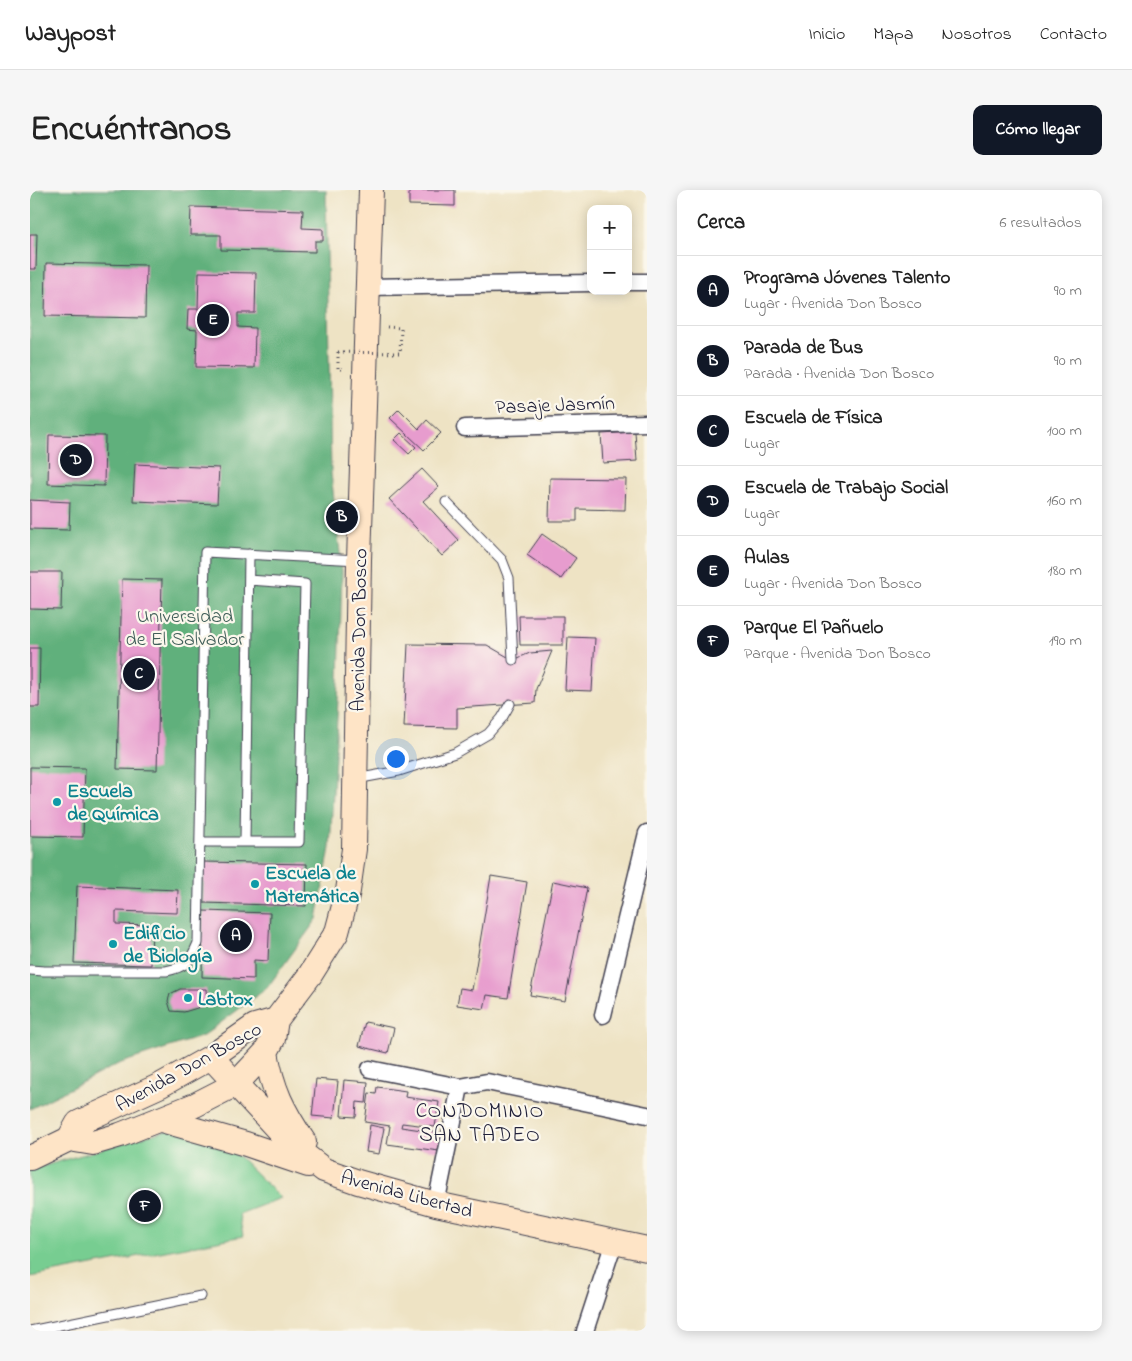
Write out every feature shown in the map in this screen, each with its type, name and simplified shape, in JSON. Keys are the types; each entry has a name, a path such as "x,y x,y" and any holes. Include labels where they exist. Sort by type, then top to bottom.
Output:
{"main road":[{"name":"Avenida Don Bosco","path":"276,1020 255,1026 211,1057 161,1085 78,1123 69,1139 93,1143 137,1129 195,1105 236,1084 266,1052 273,1039 276,1020 310,975 337,932 348,891 354,849 359,560 371,190"},
{"path":"266,1052 268,1068 276,1094 288,1118 324,1170"},
{"name":"Avenida Libertad","path":"211,1057 293,1146 324,1170 358,1182 436,1204 647,1249"},
{"path":"161,1120 246,1144 324,1170"},
{"path":"30,1158 69,1139"}],"street":[{"path":"632,282 647,282"},
{"path":"368,287 587,283"},
{"name":"Pasaje Jasmín","path":"465,428 647,423"},
{"path":"603,1015 647,833"},
{"path":"370,1069 460,1087 487,1082 647,1115"},
{"path":"436,1204 460,1087"},
{"path":"585,1331 614,1242"}],"lane":[{"path":"446,502 502,560 505,566 509,578 512,660"},
{"path":"30,970 166,971 187,964 193,956 198,943 205,552 359,560"},
{"path":"244,842 249,554"},
{"path":"200,842 299,842 305,584 249,580"},
{"path":"355,780 399,770 455,753 488,734 502,718 510,704"},
{"path":"30,1331 201,1296"}],"path":[{"path":"338,369 338,352 400,353 401,328"}],"green space":[{"name":"Universidad de El Salvador","path":"30,190 326,190 331,473 342,571 339,681 330,848 317,919 267,988 203,1036 118,1064 30,1109"},
{"path":"202,1120 281,1198 239,1214 243,1236 30,1277 30,1170"}],"building":[{"path":"409,190 455,190 455,206 409,205"},
{"path":"191,207 303,210 302,228 323,229 323,241 315,241 315,252 221,250 221,235 190,235"},
{"path":"30,234 37,234 36,269 30,269"},
{"path":"46,263 146,265 145,318 45,316"},
{"path":"199,272 256,273 255,313 238,313 238,327 255,328 254,368 196,367 197,330 187,329 188,309 198,309"},
{"path":"399,409 419,429 427,420 441,433 424,450 390,418"},
{"path":"635,432 637,461 603,463 601,434"},
{"path":"401,433 416,447 409,454 394,440"},
{"path":"49,435 105,436 104,486 48,484"},
{"path":"135,464 219,468 217,504 133,501"},
{"path":"422,469 439,487 423,501 459,540 442,556 389,499"},
{"path":"550,478 626,479 625,510 577,509 577,521 549,521"},
{"path":"30,500 70,502 69,530 30,529"},
{"path":"542,534 576,558 561,579 527,555"},
{"path":"30,572 62,572 61,610 30,609"},
{"path":"122,579 162,580 157,770 117,769"},
{"path":"519,616 563,616 563,645 520,645"},
{"path":"568,637 595,638 592,691 565,690"},
{"path":"408,644 487,645 513,660 530,653 552,651 536,689 535,703 457,708 457,728 404,727"},
{"path":"30,648 40,648 39,707 30,707"},
{"name":"Escuela de Química","path":"30,767 85,768 83,837 30,836"},
{"name":"Escuela de Matemática","path":"204,862 307,864 306,906 203,903"},
{"path":"491,876 527,882 508,998 487,995 484,1009 457,1005 460,988 472,990"},
{"path":"553,881 587,888 565,1001 530,995"},
{"name":"Edificio de Biología","path":"77,886 178,890 177,913 116,911 116,924 152,925 151,965 74,963"},
{"path":"203,911 270,913 268,961 254,960 254,979 202,977"},
{"name":"Labtox","path":"180,989 206,989 207,1005 184,1012 171,1011 168,1001 170,994"},
{"path":"365,1022 394,1028 388,1053 359,1046"},
{"path":"316,1079 338,1081 334,1118 312,1116"},
{"path":"344,1080 368,1082 366,1103 357,1102 356,1117 341,1116"},
{"path":"377,1087 406,1091 405,1097 439,1102 435,1127 402,1123 401,1127 442,1133 439,1151 387,1144 390,1126 365,1122 369,1093 376,1094"},
{"path":"370,1125 384,1128 379,1154 366,1152"}],"place":[{"name":"Aulas","path":"213,320"},
{"name":"Escuela de Trabajo Social","path":"76,460"},
{"name":"Parada de Bus","path":"342,517"},
{"name":"Escuela de Física","path":"139,674"},
{"name":"Escuela de Química","path":"57,802"},
{"name":"Escuela de Matemática","path":"255,884"},
{"name":"Programa Jóvenes Talento","path":"236,936"},
{"name":"Edificio de Biología","path":"113,944"},
{"name":"Labtox","path":"188,998"},
{"name":"Parque El Pañuelo","path":"145,1206"}],"district":[{"name":"CONDOMINIO SAN TADEO","path":"480,1122"}]}
